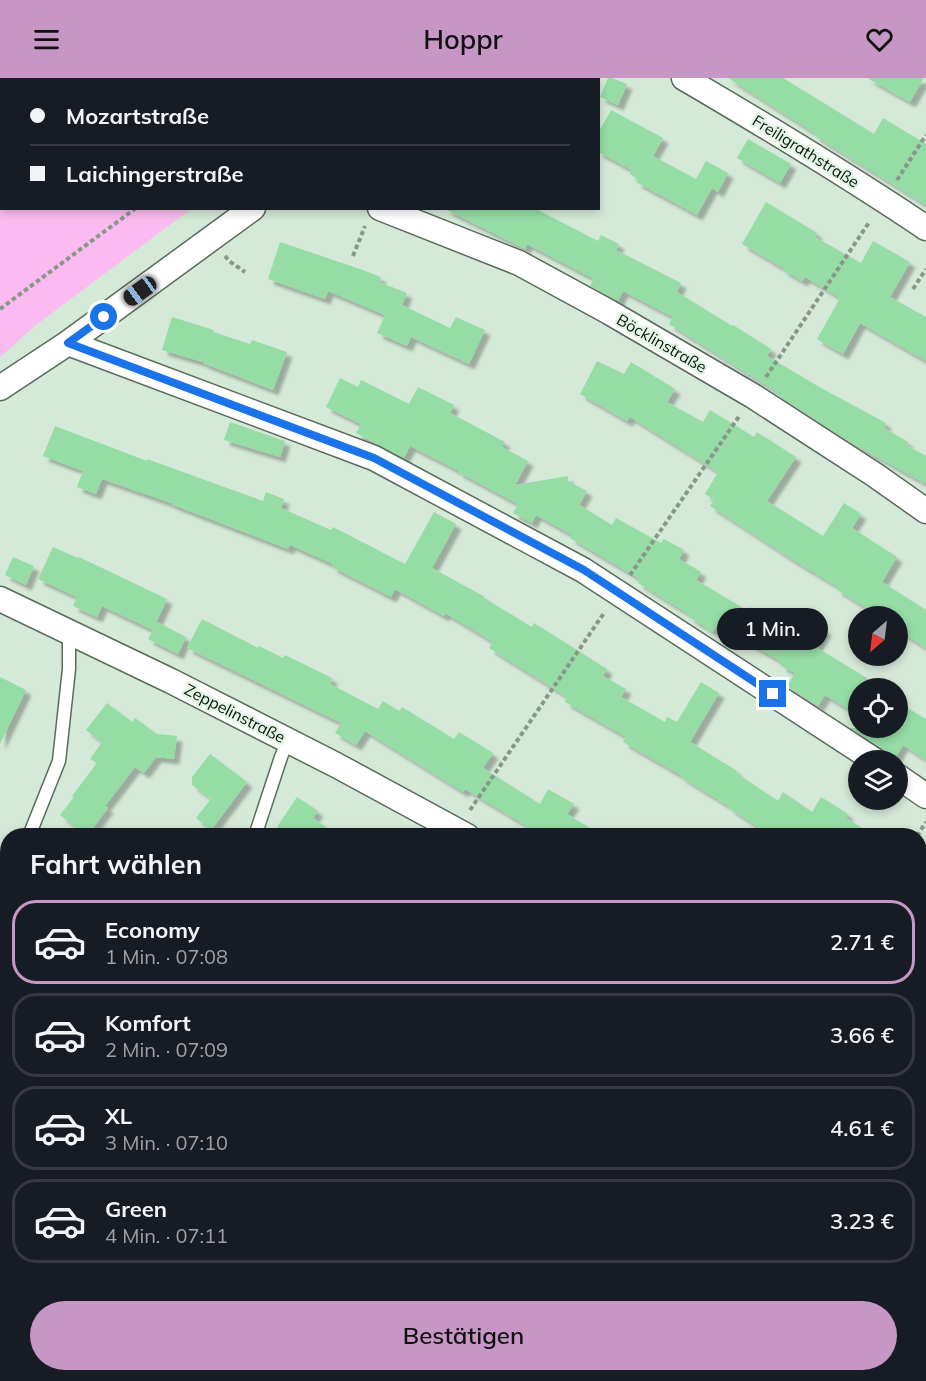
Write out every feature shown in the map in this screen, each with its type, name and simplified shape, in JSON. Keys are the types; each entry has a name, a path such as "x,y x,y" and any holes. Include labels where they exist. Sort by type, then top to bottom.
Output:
{"street":[{"name":"Freiligrathstraße","path":"684,78 885,200 926,228"},
{"path":"0,388 68,343 250,210"},
{"name":"Böcklinstraße","path":"374,213 519,263 609,312 753,396 926,511"},
{"path":"68,343 374,458 584,570 859,750"},
{"name":"Zeppelinstraße","path":"0,599 288,740 453,828"},
{"path":"908,784 926,796"}],"lane":[{"path":"32,828 59,761 69,669 69,632"},
{"path":"258,828 288,740"}],"path":[{"path":"465,828 618,593 885,200 926,135"},
{"path":"0,309 133,210"},
{"path":"353,256 374,213"},
{"path":"913,289 926,269"}],"shaded area":[{"path":"0,210 190,210 36,325 0,357"}],"building":[{"path":"608,78 627,84 618,105 600,97"},
{"path":"728,78 783,78 874,134 883,118 926,144 926,205 815,136 816,134"},
{"path":"867,78 924,78 910,102"},
{"path":"611,110 663,138 653,156 696,179 706,161 728,173 718,192 712,188 697,215 636,182 638,179 630,174 632,170 600,153 600,129"},
{"path":"748,139 791,164 780,183 737,158"},
{"path":"766,202 817,233 815,237 861,263 873,241 910,262 890,297 926,317 926,361 860,323 843,354 817,339 840,298 805,277 802,281 742,244"},
{"path":"447,210 538,210 598,241 601,235 619,244 616,250 681,283 677,292 771,349 767,356 886,423 884,428 908,442 906,445 926,456 926,484 850,442 776,394 777,392 669,324 673,317 623,291 618,301 590,286 594,279 527,244 525,249"},
{"path":"280,242 381,277 379,282 407,293 402,305 450,328 456,317 485,330 469,364 411,337 407,346 377,333 385,315 328,291 325,299 268,279"},
{"path":"172,317 250,344 252,340 287,352 273,390 203,362 162,350"},
{"path":"597,361 624,374 631,362 675,389 667,402 703,422 710,410 754,437 757,432 796,457 767,501 823,536 844,503 861,514 852,528 897,557 882,582 926,610 926,648 908,637 908,606 863,606 836,589 838,587 710,506 714,500 705,494 718,472 630,417 627,421 580,394"},
{"path":"340,378 358,387 361,380 409,404 418,387 454,405 450,413 505,442 502,447 528,461 515,485 568,476 568,481 587,491 579,505 612,525 616,518 661,543 664,539 684,550 679,559 701,572 696,580 748,611 750,607 797,634 805,619 826,630 816,647 867,678 848,678 848,709 825,695 818,706 787,686 795,673 781,666 782,662 717,625 713,632 638,583 640,579 570,538 572,535 536,515 532,523 513,513 518,504 459,471 410,446 404,458 356,433 361,424 326,407"},
{"path":"230,422 285,441 280,457 224,440"},
{"path":"55,426 263,501 266,492 284,499 281,508 331,530 333,527 405,564 434,512 456,524 432,568 485,597 532,627 534,623 607,669 603,676 626,689 621,697 665,722 667,717 677,722 701,682 719,693 690,742 737,771 736,773 778,801 783,792 812,812 821,797 848,814 846,818 862,828 760,828 682,776 623,742 626,737 565,702 567,697 489,648 493,642 445,613 444,616 395,589 391,597 332,567 333,564 290,545 288,549 171,503 102,479 96,494 77,487 83,471 43,456"},
{"path":"53,547 167,599 154,627 157,622 186,637 178,654 148,639 153,630 102,606 97,617 73,606 77,597 38,579"},
{"path":"13,557 34,566 26,585 5,575"},
{"path":"202,619 258,648 259,646 283,658 285,655 332,678 330,684 378,709 383,701 399,711 402,707 454,739 459,732 493,753 483,768 540,804 548,789 574,804 567,814 590,828 526,828 527,826 465,789 463,792 365,731 356,745 335,733 341,723 187,648"},
{"path":"0,677 26,690 0,744"},
{"path":"107,703 132,722 135,718 157,734 177,736 174,759 156,757 144,773 135,767 105,806 108,808 93,828 77,828 60,815 97,763 90,759 102,742 86,730"},
{"path":"908,708 926,719 926,760 903,745 900,750 884,750 866,738 908,738"},
{"path":"210,754 247,782 212,828 208,828 196,818 211,799 192,785 192,777"},
{"path":"297,797 318,811 313,818 327,828 278,828"}],"route":[{"path":"104,317 68,343 374,458 584,570 773,694"}]}
